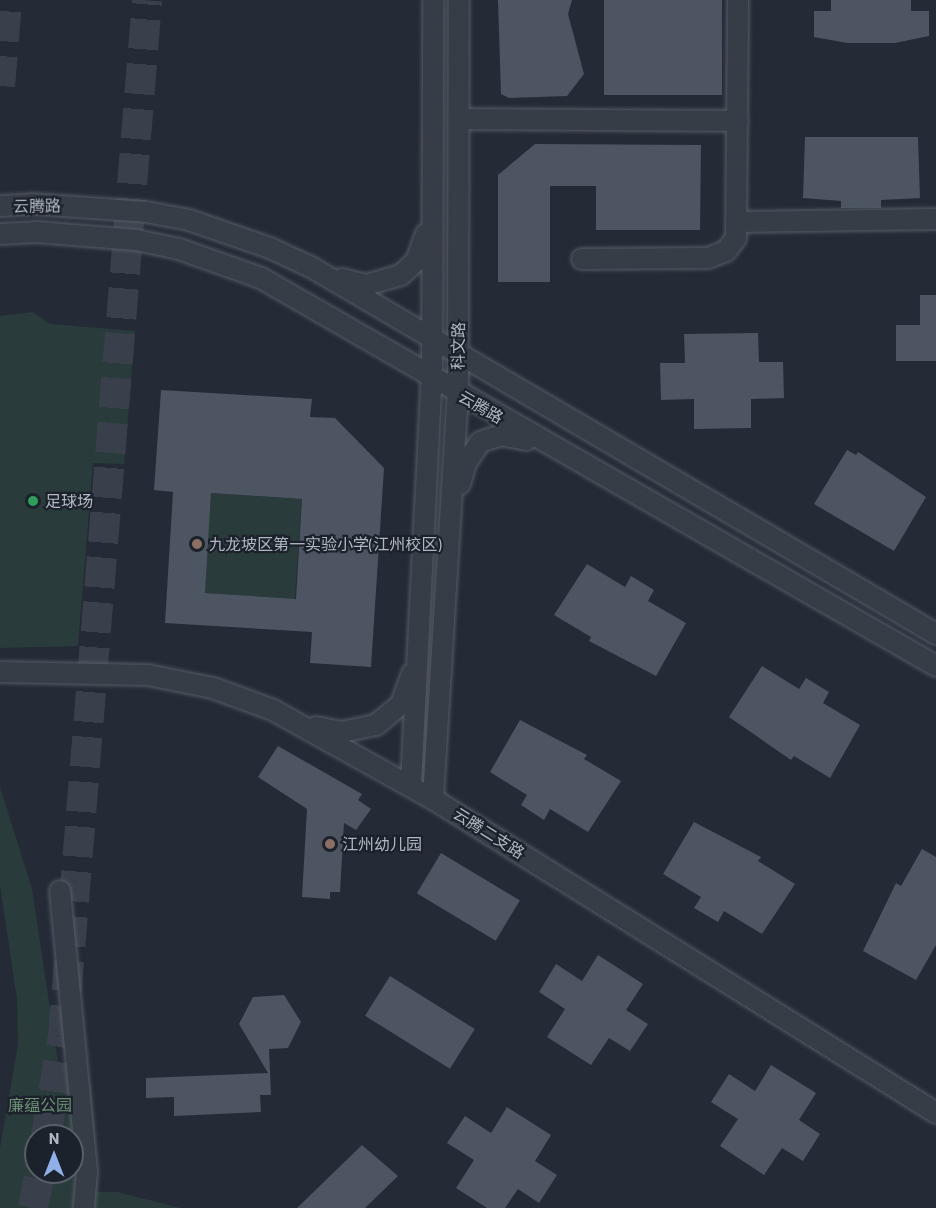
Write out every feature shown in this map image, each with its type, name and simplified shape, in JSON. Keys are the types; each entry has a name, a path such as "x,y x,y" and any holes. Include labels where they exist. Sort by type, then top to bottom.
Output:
{"street":[{"name":"科文路","path":"411,786 422,630 432,377 433,0"},
{"name":"科文路","path":"433,799 458,394 459,0"},
{"path":"582,259 708,258 726,252 739,222 738,0"},
{"path":"460,119 738,121"},
{"name":"云腾路","path":"0,206 92,206 189,220 311,267 936,634"},
{"path":"311,267 351,283 392,280 410,269 421,253 432,208"},
{"path":"739,222 936,219"},
{"name":"云腾路","path":"0,234 124,239 223,262 301,298 458,394 936,666"},
{"path":"449,530 466,462 480,442 501,435 549,446"},
{"path":"301,724 342,732 376,725 390,717 408,687 422,630"},
{"name":"云腾二支路","path":"0,672 148,675 213,688 301,724 433,799 936,1113"},
{"path":"60,891 87,1172 84,1208"}],"green space":[{"path":"33,312 50,324 135,331 124,464 93,463 78,646 0,648 0,316"},
{"path":"211,493 302,499 295,599 204,593"},
{"name":"廉蕴公园","path":"0,787 32,889 61,1083 91,1084 98,1192 117,1192 181,1208 0,1208 0,1148 18,1045 17,999 0,885"}],"building":[{"path":"498,0 572,0 568,14 584,74 567,96 509,98 501,94"},
{"path":"604,0 722,0 722,95 604,95"},
{"path":"831,0 911,0 911,11 929,11 929,36 895,43 847,43 814,37 814,11 831,11"},
{"path":"805,137 918,137 920,198 881,200 881,208 841,208 841,201 803,198"},
{"path":"535,144 701,145 700,230 596,230 596,186 550,186 550,282 498,282 498,175"},
{"path":"920,295 936,295 936,361 896,361 896,325 920,325"},
{"path":"758,333 759,362 783,362 784,398 751,399 751,428 694,429 694,399 661,400 660,363 685,363 684,334"},
{"path":"161,390 312,399 310,417 335,418 384,468 371,667 310,663 312,632 165,623 173,492 154,490","holes":["211,493 302,499 296,599 205,593"]},
{"path":"847,450 856,455 858,452 926,497 894,551 814,504"},
{"path":"587,564 625,587 631,576 654,590 648,601 686,623 656,676 589,641 591,637 554,615"},
{"path":"762,666 799,689 806,678 829,692 823,703 860,725 830,778 794,756 791,760 729,717"},
{"path":"520,720 587,755 584,759 621,781 588,832 550,809 544,820 521,805 527,795 490,772"},
{"path":"278,746 362,794 358,800 371,809 356,830 344,823 340,892 330,892 330,899 302,897 307,809 258,777"},
{"path":"694,822 761,857 758,861 795,884 762,934 724,911 718,922 694,908 701,897 663,874"},
{"path":"922,849 936,857 936,945 916,980 863,951 896,883 901,886"},
{"path":"441,853 520,900 496,941 417,893"},
{"path":"598,955 643,984 626,1010 648,1024 630,1051 609,1038 591,1065 547,1037 565,1009 539,992 556,964 582,981"},
{"path":"390,976 475,1029 450,1069 365,1016"},
{"path":"284,995 301,1022 288,1048 269,1049 271,1095 260,1095 261,1112 174,1116 174,1097 146,1098 146,1078 268,1073 239,1024 253,997"},
{"path":"771,1065 816,1093 799,1120 820,1134 803,1161 782,1148 764,1175 720,1146 738,1119 711,1102 729,1074 755,1091"},
{"path":"507,1107 551,1135 535,1161 557,1175 539,1203 518,1189 505,1208 487,1208 456,1188 474,1160 447,1143 465,1116 491,1133"},
{"path":"362,1145 398,1176 365,1208 297,1208"}],"tunnel":[{"path":"0,86 7,0"},
{"path":"48,1124 63,1036 147,0"},
{"path":"33,1208 38,1184"}],"place":[{"name":"足球场","path":"33,501"},
{"name":"九龙坡区第一实验小学(江州校区)","path":"197,544"},
{"name":"江州幼儿园","path":"330,844"}]}
